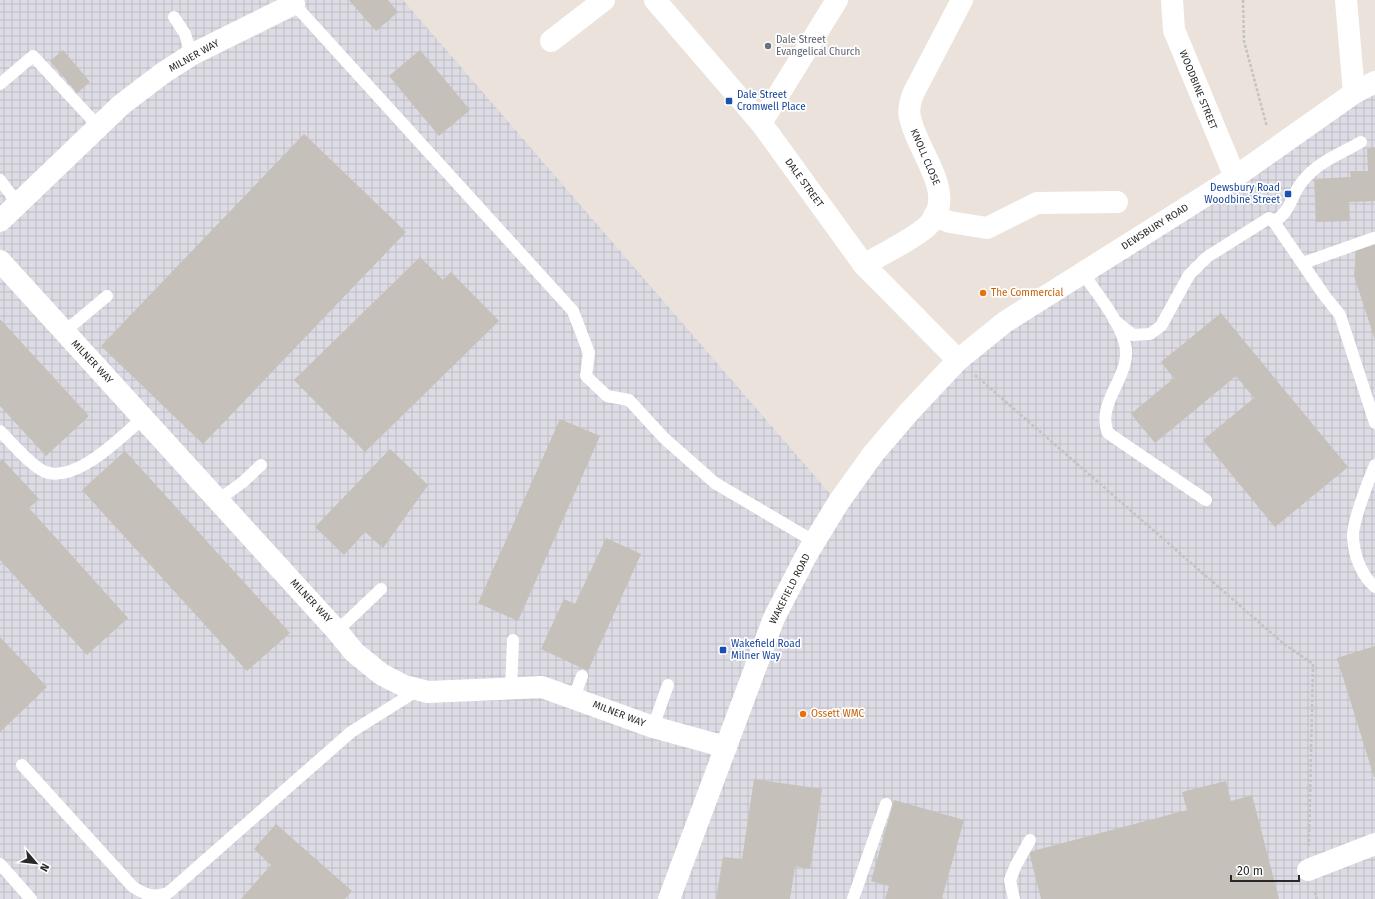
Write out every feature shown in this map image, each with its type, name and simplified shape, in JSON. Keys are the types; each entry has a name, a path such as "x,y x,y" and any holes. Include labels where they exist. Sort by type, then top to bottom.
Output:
{"street":[{"path":"551,41 604,0"},
{"name":"DALE STREET","path":"655,0 761,123 864,265 958,360"},
{"path":"761,123 837,0"},
{"name":"KNOLL CLOSE","path":"864,265 925,228 934,216 940,197 937,181 912,127 909,105 913,94 962,0"},
{"name":"WOODBINE STREET","path":"1172,0 1174,30 1219,143 1235,177"},
{"path":"1346,0 1354,93"},
{"name":"MILNER WAY","path":"0,221 100,127 121,105 142,88 191,55 294,4"},
{"name":"DEWSBURY ROAD","path":"958,360 1005,322 1082,272 1235,177 1354,93 1375,82"},
{"path":"934,216 950,222 987,228 1037,203 1117,202"},
{"name":"MILNER WAY","path":"0,261 337,630 354,652 381,674 404,686 428,692 451,693 542,687 574,697 653,727 726,747"},
{"name":"WAKEFIELD ROAD","path":"669,899 774,618 838,503 873,454 909,412 958,360"},
{"path":"1308,870 1375,844"}],"lane":[{"path":"294,4 573,310 589,353 586,376 607,396 629,400 664,438 714,483 815,542"},
{"path":"174,17 185,34 191,55"},
{"path":"0,84 33,56 100,127"},
{"path":"1274,222 1289,208 1302,182 1322,162 1337,156 1361,142"},
{"path":"0,180 18,204"},
{"path":"1114,320 1133,335 1150,334 1162,326 1189,274 1207,256 1270,218 1324,295 1340,315 1375,423"},
{"path":"1303,263 1374,238"},
{"path":"1082,272 1114,320 1125,344 1126,356 1105,416 1108,433 1206,500"},
{"path":"64,332 107,296"},
{"path":"0,430 33,463 44,471 56,474 70,472 102,453 143,418"},
{"path":"218,500 243,482 261,465"},
{"path":"1375,466 1367,484 1352,535 1358,562 1368,581 1375,586"},
{"path":"337,630 381,589"},
{"path":"511,689 513,640"},
{"path":"574,697 582,676"},
{"path":"653,727 668,685"},
{"path":"22,765 133,888 148,896 158,896 168,893 351,732 418,690"},
{"path":"853,899 886,804"},
{"path":"1014,899 1010,880 1016,865 1030,840"},
{"path":"0,864 31,899"}],"path":[{"path":"1243,0 1244,41 1273,150"},
{"path":"958,360 1284,644 1313,664 1308,870"}],"shaded area":[{"path":"0,0 403,0 838,503 958,360 1375,82 1375,899 0,899"}],"building":[{"path":"349,0 388,0 398,12 376,31"},
{"path":"63,50 90,82 77,93 50,61"},
{"path":"420,50 470,110 439,136 389,76"},
{"path":"304,134 406,232 203,444 101,346"},
{"path":"1375,147 1375,201 1349,202 1350,221 1316,222 1314,179 1351,177 1350,171 1368,171 1367,149"},
{"path":"1375,243 1375,340 1354,276 1356,250"},
{"path":"420,257 443,280 451,272 499,321 365,452 294,380"},
{"path":"1221,313 1348,467 1275,527 1203,440 1254,398 1236,376 1155,443 1131,414 1174,378 1161,362"},
{"path":"0,319 89,416 46,456 0,406"},
{"path":"560,419 600,436 518,621 478,603"},
{"path":"390,449 428,485 383,548 365,532 344,555 315,527"},
{"path":"125,451 290,633 247,671 82,490"},
{"path":"2,459 39,499 29,508 128,618 87,655 0,560 0,462"},
{"path":"606,538 641,554 588,671 541,649 564,599 575,604"},
{"path":"0,637 47,687 0,732"},
{"path":"1375,646 1375,777 1374,777 1337,658"},
{"path":"754,779 822,789 810,869 795,866 790,899 716,899 723,857 742,859"},
{"path":"1226,781 1231,801 1252,795 1279,899 1041,899 1029,852 1187,810 1182,792"},
{"path":"894,800 964,820 942,898 946,899 885,899 889,886 871,881"},
{"path":"276,824 352,891 345,899 241,899 271,865 254,849"}],"place":[{"name":"Dale Street Evangelical Church","path":"768,46"},
{"name":"Dale Street Cromwell Place","path":"729,101"},
{"name":"Dewsbury Road Woodbine Street","path":"1288,194"},
{"name":"The Commercial","path":"983,293"},
{"name":"Wakefield Road Milner Way","path":"723,650"},
{"name":"Ossett WMC","path":"803,714"}]}
